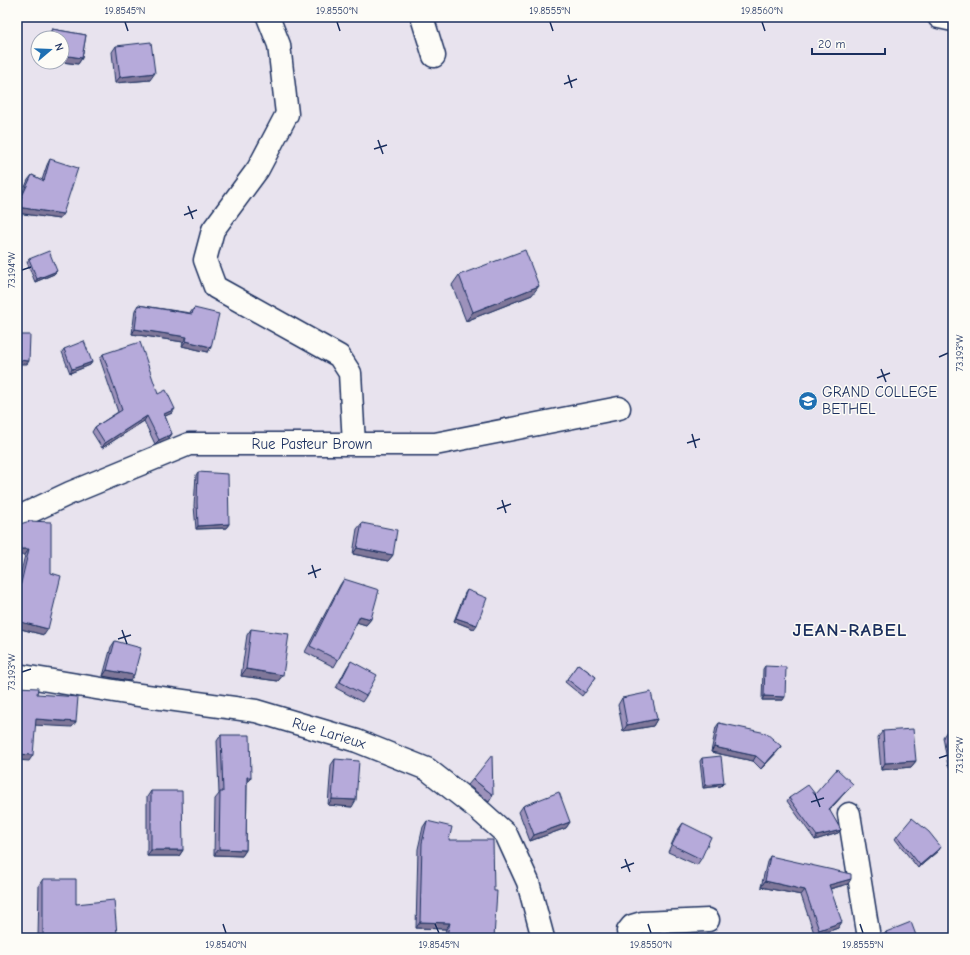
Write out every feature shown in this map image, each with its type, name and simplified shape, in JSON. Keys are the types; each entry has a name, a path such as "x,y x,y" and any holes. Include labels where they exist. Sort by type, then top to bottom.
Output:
{"street":[{"path":"268,17 279,45 287,114 258,169 213,230 205,260 215,287 339,356 350,373 354,444"},
{"path":"422,17 434,56"},
{"path":"939,17 953,20"},
{"name":"Rue Pasteur Brown","path":"17,518 70,493 189,444 435,444 619,408"},
{"name":"Rue Larieux","path":"17,675 132,694 256,711 357,741 427,769 478,809 506,834 528,882 543,938"},
{"path":"849,814 869,938"},
{"path":"628,938 628,931 632,926 642,923 708,920"}],"building":[{"path":"70,32 86,35 82,58 70,56"},
{"path":"151,42 155,73 120,77 116,46"},
{"path":"50,159 78,168 63,214 17,207 32,175 44,181"},
{"path":"525,250 539,286 473,312 459,275"},
{"path":"49,251 57,271 37,279 29,259"},
{"path":"138,305 192,314 194,308 219,314 211,347 186,341 187,337 135,329"},
{"path":"17,335 30,335 29,361 17,360"},
{"path":"84,341 92,362 72,369 64,349"},
{"path":"140,342 158,394 166,390 175,409 164,414 172,434 159,440 147,416 105,443 95,427 122,410 103,354"},
{"path":"198,472 228,474 229,524 198,526"},
{"path":"30,521 51,522 51,573 61,576 48,629 17,621 17,600 29,549 20,549 20,524"},
{"path":"362,523 397,530 393,555 357,548"},
{"path":"344,579 379,590 371,619 360,616 338,660 310,646"},
{"path":"467,590 487,598 477,625 456,618"},
{"path":"251,629 289,634 283,675 246,669"},
{"path":"115,641 141,648 134,675 107,670"},
{"path":"351,661 377,675 366,696 340,682"},
{"path":"578,664 596,677 585,693 567,679"},
{"path":"765,666 786,667 785,697 764,696"},
{"path":"17,687 38,688 37,694 78,697 76,722 36,719 33,755 17,754"},
{"path":"651,692 657,719 627,725 622,698"},
{"path":"719,723 766,733 781,746 765,764 756,756 714,747"},
{"path":"913,729 916,761 885,763 883,731"},
{"path":"953,730 953,759 952,759 947,731"},
{"path":"221,735 250,735 251,777 247,777 246,850 219,849 220,792 223,792"},
{"path":"492,755 493,795 473,779"},
{"path":"721,756 724,783 705,785 702,758"},
{"path":"335,759 359,761 356,800 332,799"},
{"path":"837,769 853,784 829,809 841,830 817,836 789,798 808,785 815,794"},
{"path":"151,791 182,791 183,850 151,850"},
{"path":"559,792 570,822 534,835 523,806"},
{"path":"912,818 929,832 941,847 920,865 897,836"},
{"path":"427,821 452,827 449,840 493,840 494,891 497,891 494,938 446,938 450,923 420,922 422,843"},
{"path":"683,823 711,837 701,859 672,845"},
{"path":"770,856 851,874 851,879 829,885 842,922 819,930 805,890 765,881"},
{"path":"43,879 76,879 76,904 114,900 117,934 75,938 43,938"},
{"path":"911,922 917,938 888,938 886,932"}],"place":[{"name":"GRAND COLLEGE BETHEL","path":"808,401"}],"district":[{"name":"JEAN-RABEL","path":"850,629"}]}
